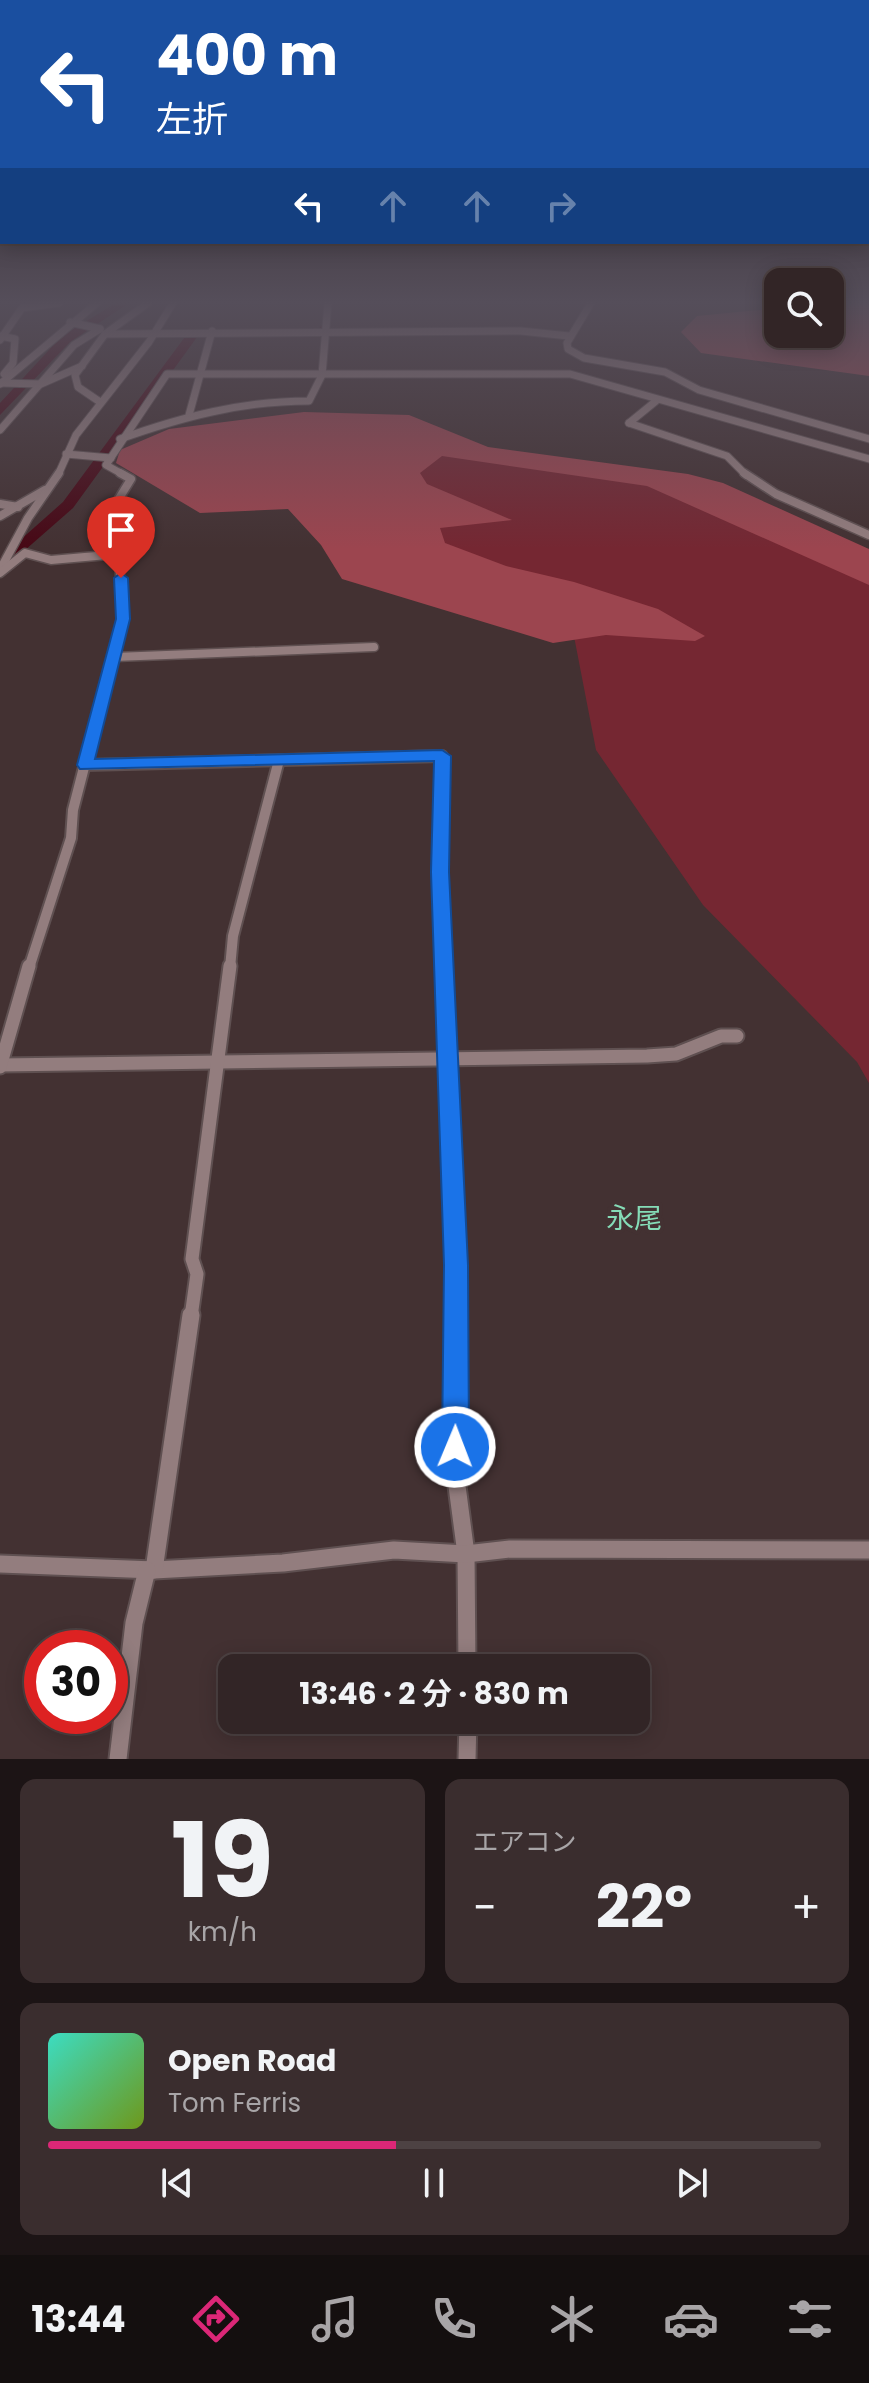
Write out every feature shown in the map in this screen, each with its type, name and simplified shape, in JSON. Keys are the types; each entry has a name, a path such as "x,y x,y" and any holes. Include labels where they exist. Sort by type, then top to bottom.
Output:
{"street":[{"path":"0,430 40,385"},
{"path":"78,385 100,402"},
{"path":"1,568 66,454 113,385"},
{"path":"159,385 107,457 106,465 131,479 115,505 123,619 73,810 71,838 24,982 1,1066 677,1054 730,1034 737,1036"},
{"path":"189,415 198,385"},
{"path":"120,439 189,415 275,401 309,401 317,385"},
{"path":"603,385 869,459"},
{"path":"688,385 869,439"},
{"path":"656,401 629,423 727,456 748,477 776,494 869,535"},
{"path":"66,454 107,457"},
{"path":"0,516 49,488"},
{"path":"0,504 28,518"},
{"path":"1,568 25,553 51,560 119,554"},
{"path":"115,657 212,652 240,655 374,647"},
{"path":"85,765 442,756 440,872 456,1265 455,1471 466,1554 467,1654"},
{"path":"118,1759 134,1623 151,1570 197,1274 192,1259 220,1063 233,936 279,760"},
{"path":"0,1564 151,1570 283,1563 394,1550 466,1554 510,1549 869,1550"},
{"path":"467,1759 468,1734"}],"shaded area":[{"path":"304,412 409,415 488,447 688,474 723,483 869,549 869,585 647,486 442,456 420,473 427,484 512,520 440,528 445,543 506,566 574,582 658,609 705,636 695,641 606,635 553,643 342,579 321,545 288,509 200,513 116,463 120,450 169,429"},
{"path":"429,448 727,497 869,575 869,1083 857,1062 703,905 596,750 566,595 391,531"}],"waterway":[{"path":"0,411 24,385"},
{"path":"0,567 68,505 156,385"}],"district":[{"name":"永尾","path":"634,1218"}],"route":[{"path":"121,578 123,619 85,765 442,756 440,872 456,1265 455,1447"}]}
